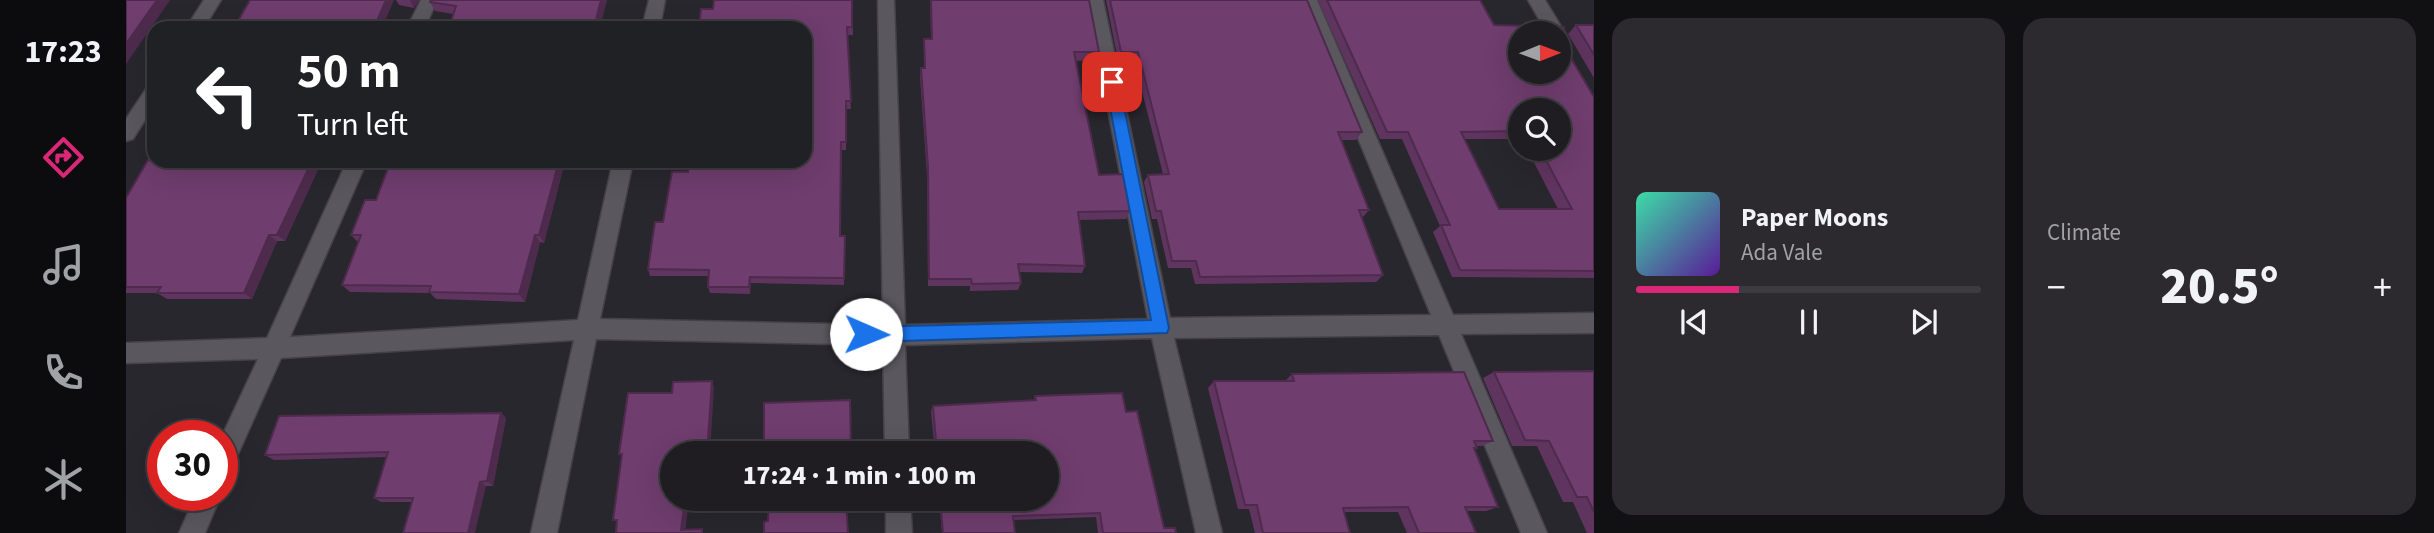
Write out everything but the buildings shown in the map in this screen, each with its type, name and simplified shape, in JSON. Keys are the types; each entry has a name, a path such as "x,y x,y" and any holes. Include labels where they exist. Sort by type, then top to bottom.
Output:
{"street":[{"path":"200,21 213,0"},
{"path":"419,21 429,0"},
{"path":"652,21 657,0"},
{"path":"887,0 897,441"},
{"path":"1095,0 1161,328 1209,533"},
{"path":"1309,0 1534,533"},
{"path":"1536,0 1549,21"},
{"path":"126,134 147,102"},
{"path":"238,428 354,168"},
{"path":"544,533 622,168"},
{"path":"126,353 273,348 587,329 894,335 1161,328 1594,323"},
{"path":"192,533 202,511"},
{"path":"898,511 899,533"}],"route":[{"path":"866,334 1161,328 1112,82"}]}
